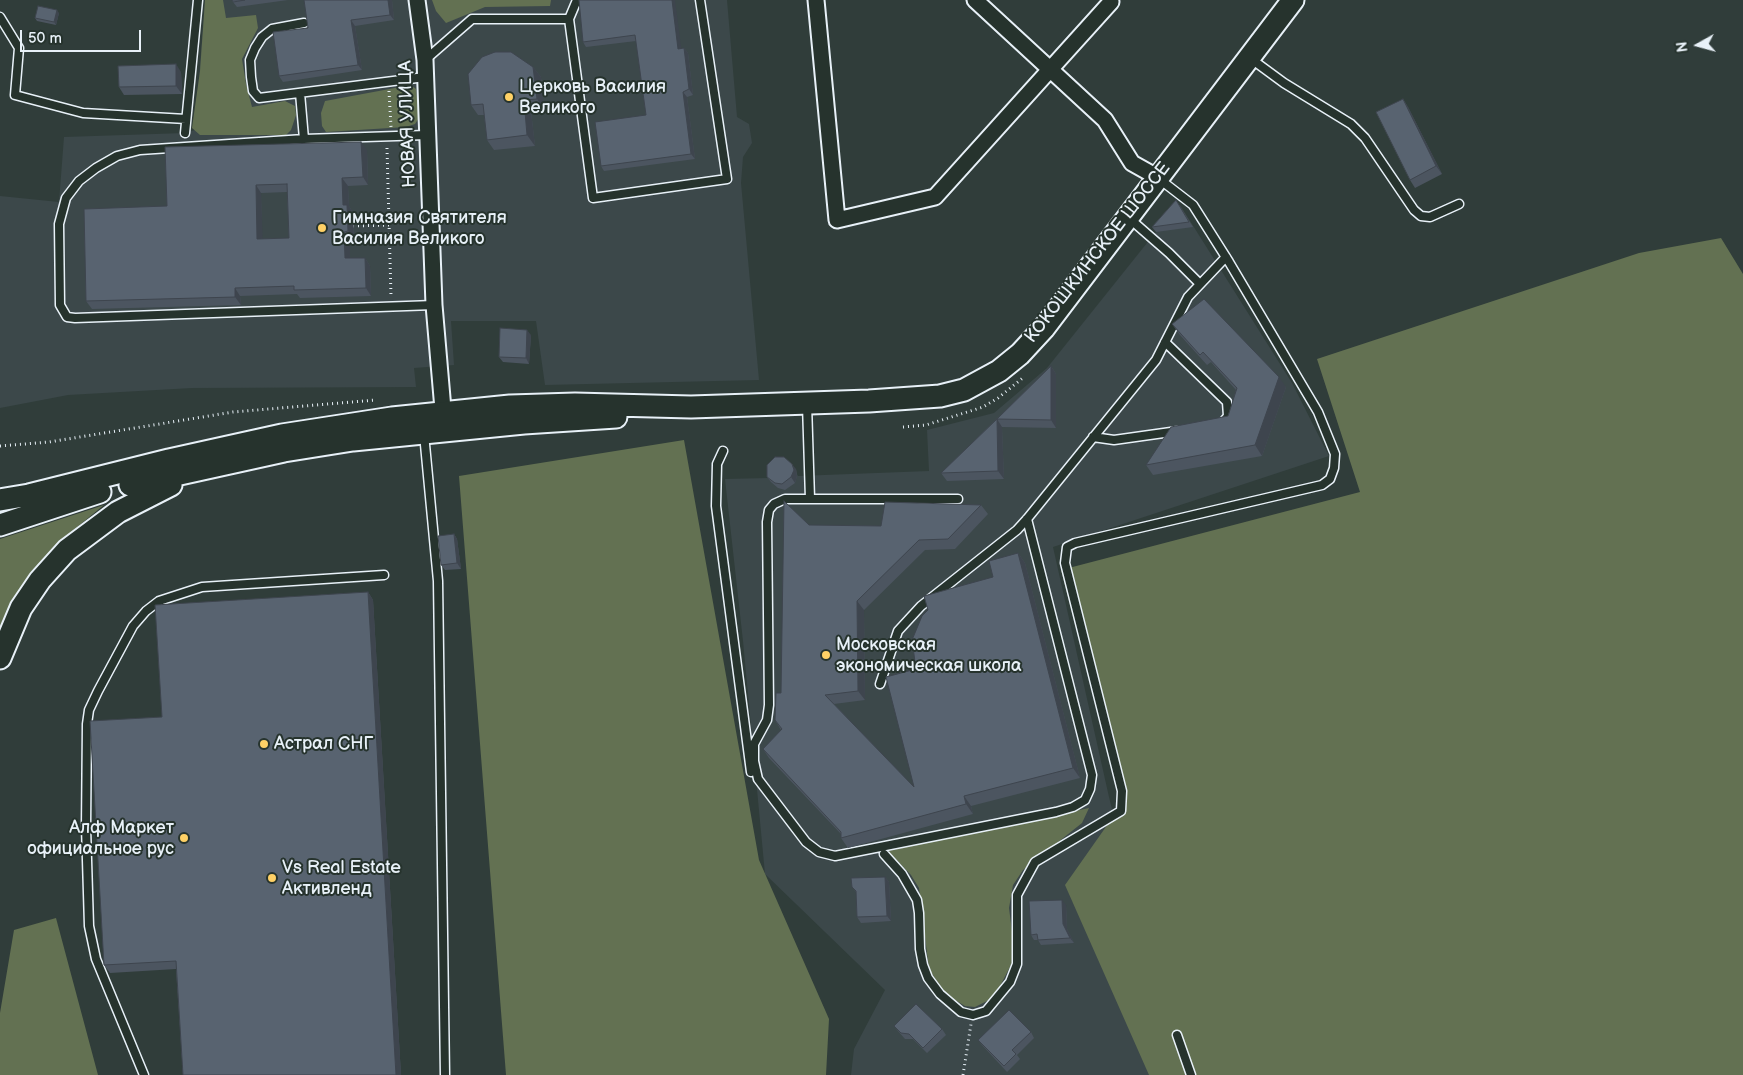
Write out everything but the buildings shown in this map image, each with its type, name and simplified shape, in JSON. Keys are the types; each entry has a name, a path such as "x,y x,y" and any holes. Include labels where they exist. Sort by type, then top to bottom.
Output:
{"main road":[{"name":"КОКОШКИНСКОЕ ШОССЕ","path":"438,425 575,404 690,407 807,404 940,396 964,390 989,377 1020,354 1044,328 1293,0"},
{"path":"0,525 63,503 116,488 258,456 438,425"},
{"path":"0,513 112,476 169,460 316,429 438,425"},
{"path":"0,658 21,608 30,594 51,567 80,539 118,512 149,494 183,480 258,456"},
{"path":"0,500 112,476"}],"street":[{"name":"НОВАЯ УЛИЦА","path":"417,0 425,60 438,425"},
{"path":"816,0 837,220 935,197 1111,2"},
{"path":"975,0 1105,120 1132,163 1157,177"}],"lane":[{"path":"185,133 198,0"},
{"path":"577,0 569,19 593,198 727,179 700,0"},
{"path":"0,17 19,48 15,94 83,113 186,119"},
{"path":"425,60 472,19 569,19"},
{"path":"304,23 272,29 262,36 250,60 253,91 259,98 425,77"},
{"path":"1250,58 1284,83 1351,124 1365,138 1414,210 1421,216 1430,217 1459,204"},
{"path":"300,93 304,139"},
{"path":"427,136 304,139 140,150 117,156 96,168 75,186 66,198 60,217 60,305 62,312 67,317 75,318 434,305"},
{"path":"884,854 902,874 917,900 922,965 928,978 940,994 961,1012 973,1015 986,1011 998,999 1015,970 1018,952 1018,895 1023,881 1035,862 1122,811 1122,791 1065,563 1067,547 1075,543 1322,485 1330,479 1336,454 1318,412 1193,205 1157,177"},
{"path":"1128,217 1169,253 1200,284"},
{"path":"880,684 898,631 921,606 1017,530 1027,519 1156,360 1188,297 1226,257"},
{"path":"1165,342 1227,402 1228,416 1223,422 1214,426"},
{"path":"807,404 810,499"},
{"path":"438,425 438,581 445,1075"},
{"path":"1093,438 1114,440 1187,430"},
{"path":"723,451 717,464 716,506 751,772"},
{"path":"958,499 784,499 774,504 769,510 767,522 769,705 767,720 754,744 754,761 758,779 806,842 819,852 835,856 1056,812 1085,800 1090,789 1092,775 1027,519"},
{"path":"144,1075 96,959 89,926 86,828 87,724 89,710 98,691 134,626 146,611 159,601 202,587 384,575"},
{"path":"1178,1035 1191,1075"}],"path":[{"path":"388,81 391,130 386,144 391,307"},
{"path":"353,226 389,225"},
{"path":"0,446 49,442 234,412 382,400"},
{"path":"963,1075 968,1033 973,1015"}],"shaded area":[{"path":"205,0 727,0 737,117 749,124 752,143 743,157 741,183 759,380 545,385 536,321 451,321 454,365 414,368 416,387 192,388 68,395 0,408 0,196 59,202 64,137 185,133 195,130"},
{"path":"1180,205 1292,383 1329,456 1053,547 1109,797 1178,1075 851,1075 854,1049 885,990 765,874 743,641 725,479 769,478 792,464 798,476 929,471 927,430 994,413 1047,368 1151,238"}],"green space":[{"path":"205,0 223,0 226,18 256,15 258,28 242,59 246,84 252,107 285,101 295,106 296,115 291,130 286,135 200,135 192,128 200,71"},
{"path":"432,0 551,0 550,6 485,7 446,23 436,11"},
{"path":"411,85 416,89 419,118 415,124 406,127 326,132 322,126 321,113 325,101"},
{"path":"1721,238 1743,274 1743,1075 1149,1075 1065,885 1122,804 1061,570 1360,492 1317,359 1639,253"},
{"path":"684,440 759,860 829,1019 826,1075 506,1075 459,476"},
{"path":"104,505 60,541 42,561 14,601 0,627 0,539"},
{"path":"1089,808 1082,823 1023,870 1013,885 1009,908 1014,947 1013,961 998,990 991,999 975,1007 965,1006 945,994 929,969 919,888 911,875 888,851"},
{"path":"56,918 98,1075 0,1075 0,1013 14,930"}],"place":[{"name":"Церковь Василия Великого","path":"509,97"},
{"name":"Гимназия Святителя Василия Великого","path":"322,228"},
{"name":"Московская экономическая школа","path":"826,655"},
{"name":"Астрал СНГ","path":"264,744"},
{"name":"Алф Маркет официальное рус","path":"184,838"},
{"name":"Vs Real Estate Активленд","path":"272,878"}]}
